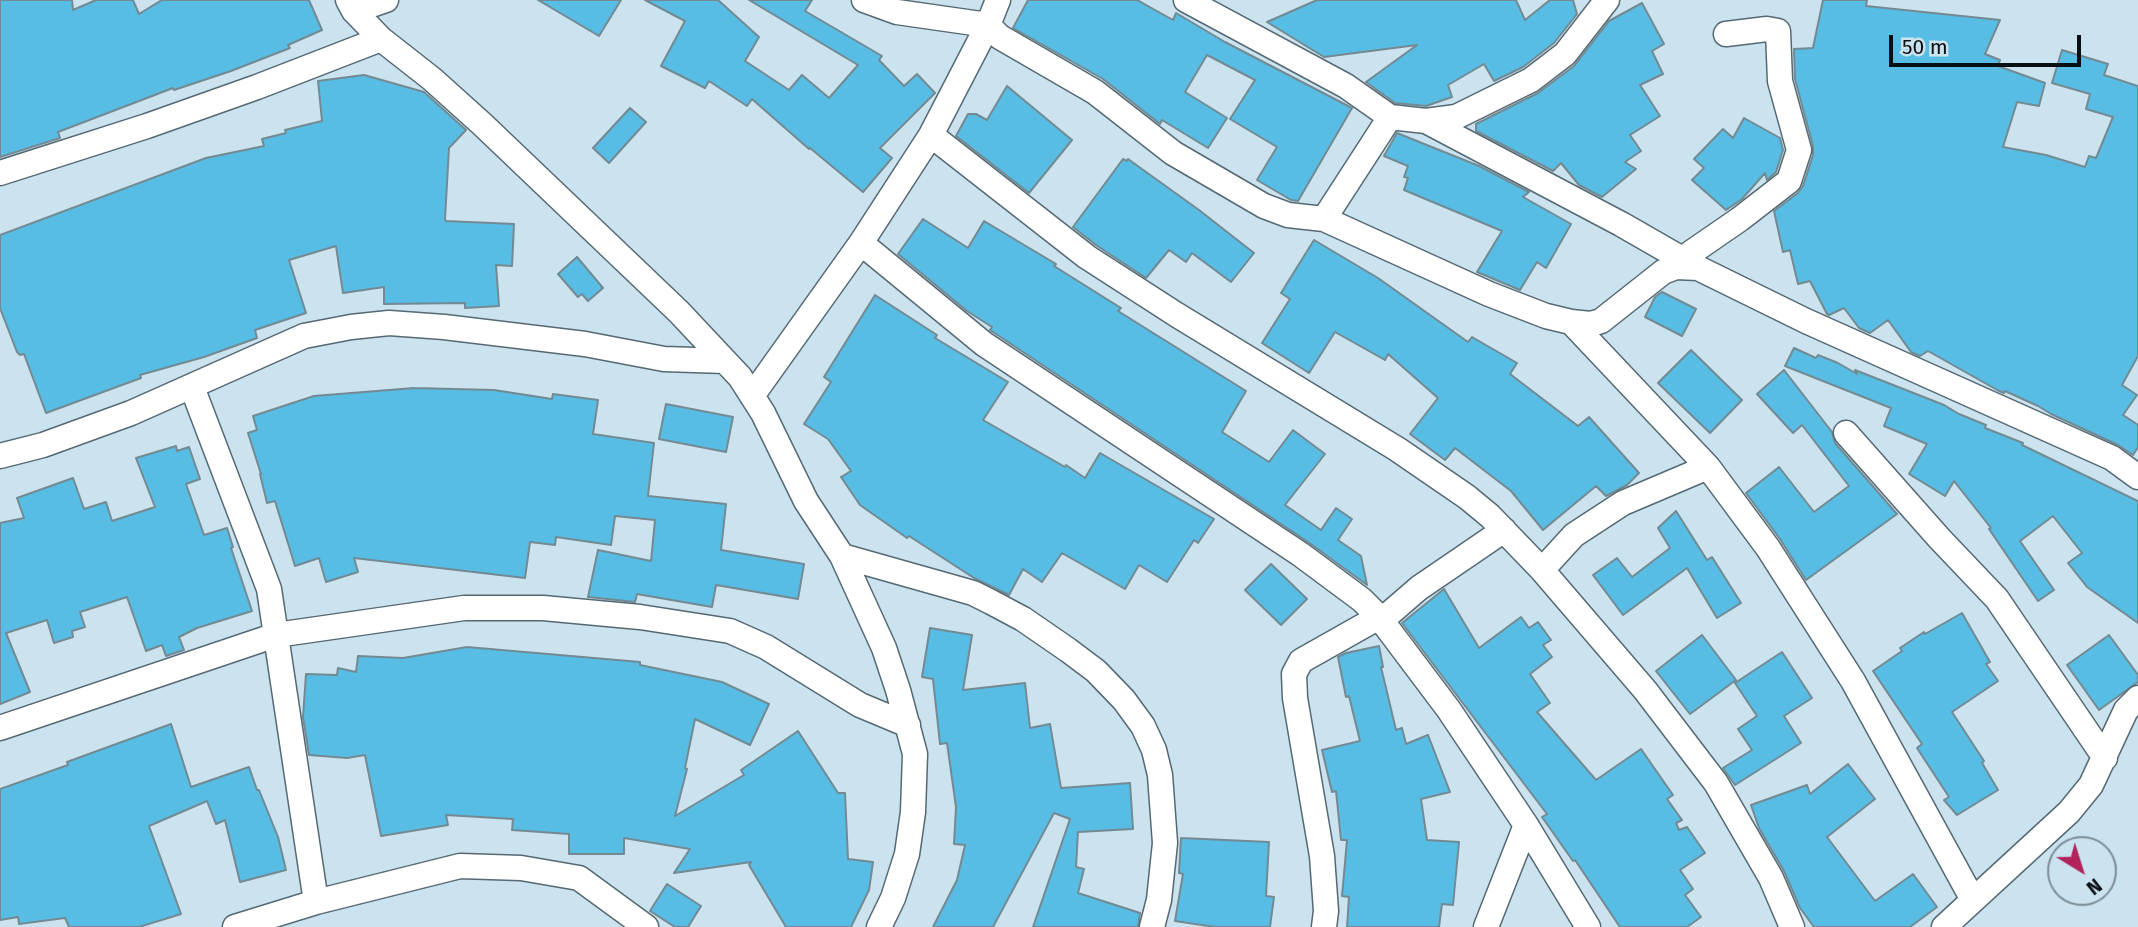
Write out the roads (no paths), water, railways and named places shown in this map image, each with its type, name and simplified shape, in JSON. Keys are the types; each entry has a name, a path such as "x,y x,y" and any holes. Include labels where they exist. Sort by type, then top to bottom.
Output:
{"street":[{"path":"351,6 386,0"},
{"path":"864,0 897,12 988,25 1000,37 1095,92 1173,153 1245,196 1288,215 1324,219 1489,294 1546,316 1591,324 1601,321 1663,272 1690,264 1788,181 1799,150 1780,82 1777,30 1726,34"},
{"path":"752,396 861,243 931,135 988,25 998,0"},
{"path":"1193,1 1346,86 1390,117 1426,121 1456,117 1531,80 1565,54 1607,0"},
{"path":"351,6 380,39 432,79 482,124 679,312 740,377 763,413 806,501 842,556 884,648 915,754 913,813 907,854 893,898 879,927"},
{"path":"0,173 196,109 380,39"},
{"path":"1324,219 1390,117"},
{"path":"1426,121 1621,224 1690,264 1806,321 2112,458 2138,477"},
{"path":"931,135 1087,257 1396,449 1467,497 1504,530 1645,690 1716,783 1771,878 1793,927"},
{"path":"861,243 984,344 1300,554 1362,600 1380,618 1450,710 1526,825 1588,927"},
{"path":"1570,322 1708,467 1769,548 1829,641 1973,900"},
{"path":"0,456 43,445 131,413 304,337 351,327 389,323 444,327 585,344 664,359 725,360"},
{"path":"192,387 269,589 316,902"},
{"path":"1846,433 1997,599 2105,758"},
{"path":"1542,570 1574,535 1623,503 1708,467"},
{"path":"1324,927 1322,856 1295,698 1294,674 1301,660 1380,618 1504,530"},
{"path":"842,556 973,593 991,602 1023,619 1068,650 1096,671 1125,700 1143,726 1154,750 1160,775 1165,843 1159,900 1152,927"},
{"path":"0,728 276,635 464,608 543,608 639,617 730,631 766,647 860,705 908,725"},
{"path":"1944,927 2069,812 2091,785 2126,710 2138,698"},
{"path":"1486,927 1526,825"},
{"path":"235,927 316,902 460,866 521,868 579,878 646,927"}]}
